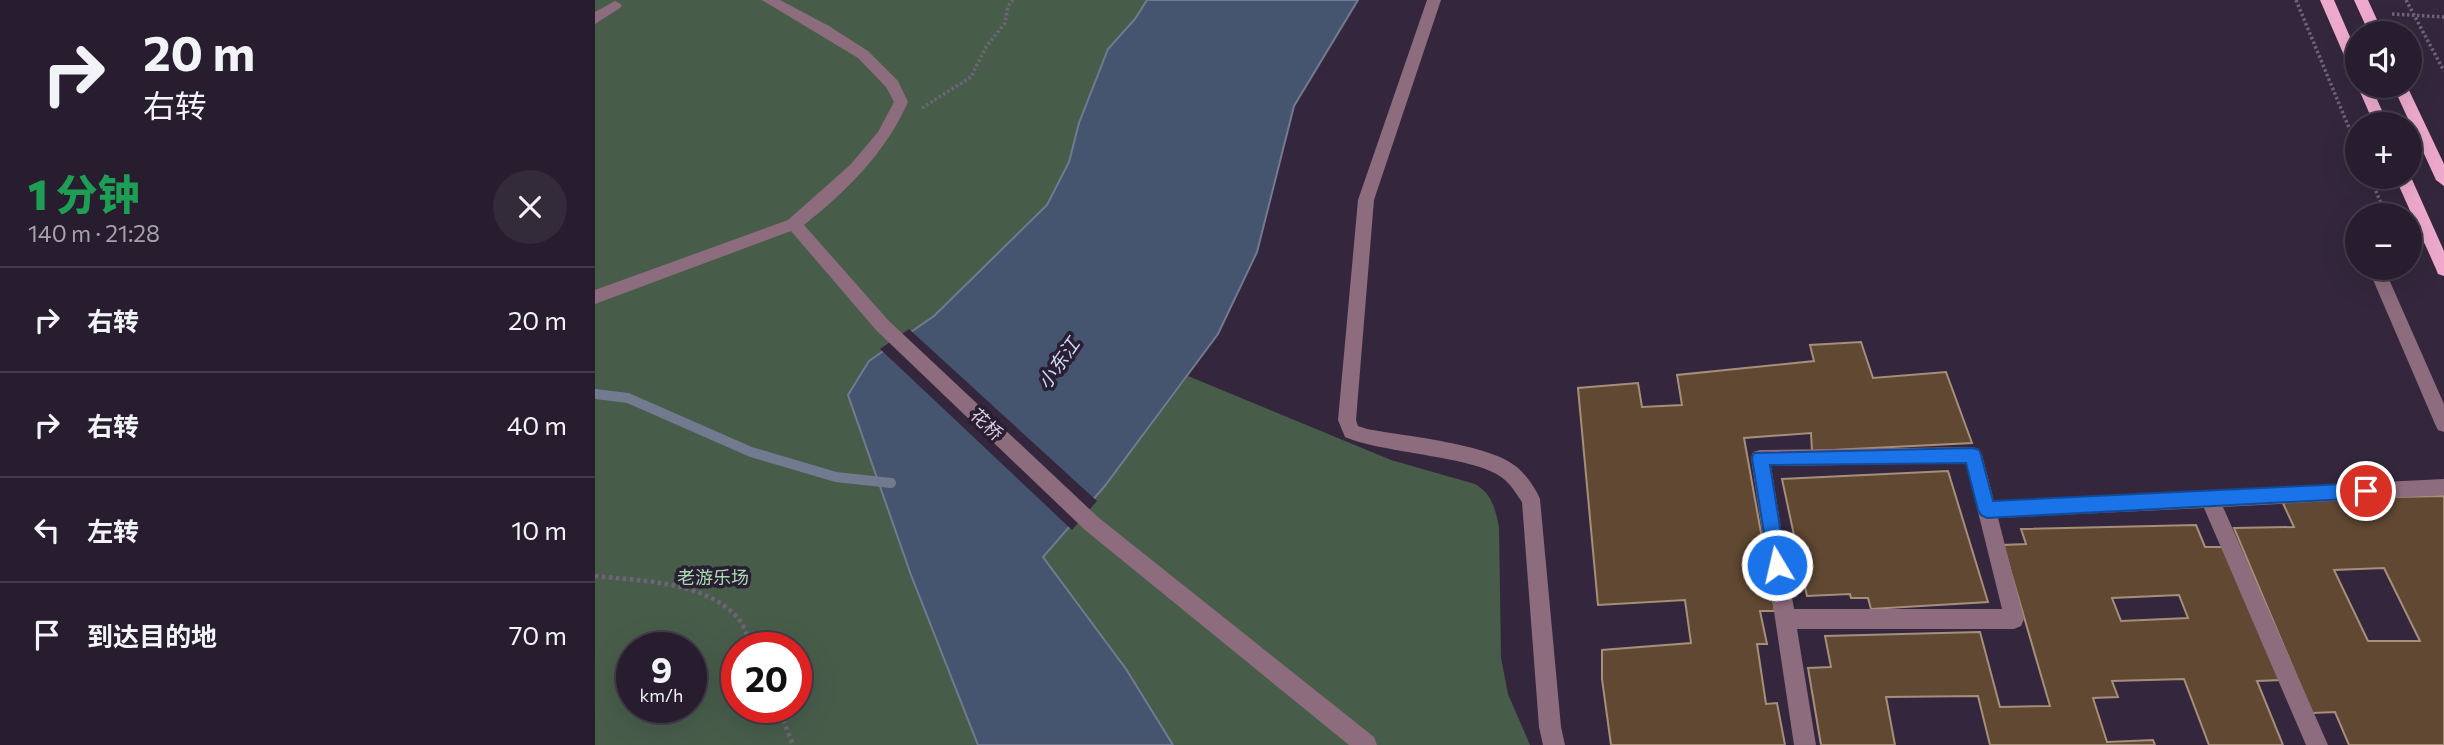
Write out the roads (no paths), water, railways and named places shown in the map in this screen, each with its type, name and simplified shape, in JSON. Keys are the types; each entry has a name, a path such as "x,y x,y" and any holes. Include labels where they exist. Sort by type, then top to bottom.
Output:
{"main road":[{"path":"2327,0 2345,41"},
{"path":"2406,98 2444,180"},
{"path":"2408,189 2444,269"}],"street":[{"path":"595,298 794,224 839,187 886,131 901,102 889,78 846,42 769,0"},
{"path":"1434,0 1366,200 1347,420 1351,431 1365,437 1485,459 1511,473 1531,499 1550,743"},
{"path":"595,19 615,5"},
{"name":"花桥","path":"794,224 882,325 1092,524 1366,745"},
{"path":"2422,238 2428,234"},
{"path":"2381,280 2444,424"},
{"path":"1785,619 2014,619 1973,455 1760,458 1785,619 1805,745"},
{"path":"1987,510 2444,487"},
{"path":"2210,499 2317,745"}],"water":[{"name":"小东江","path":"1147,0 1358,0 1294,106 1257,252 1218,334 1104,487 1043,557 1126,669 1173,745 978,745 911,575 848,395 869,361 934,316 1047,205 1069,162 1079,123 1108,49 1135,19"}],"waterway":[{"path":"595,394 628,398 751,452 836,477 891,483"}],"park label":[{"name":"老游乐场","path":"713,577"}]}
